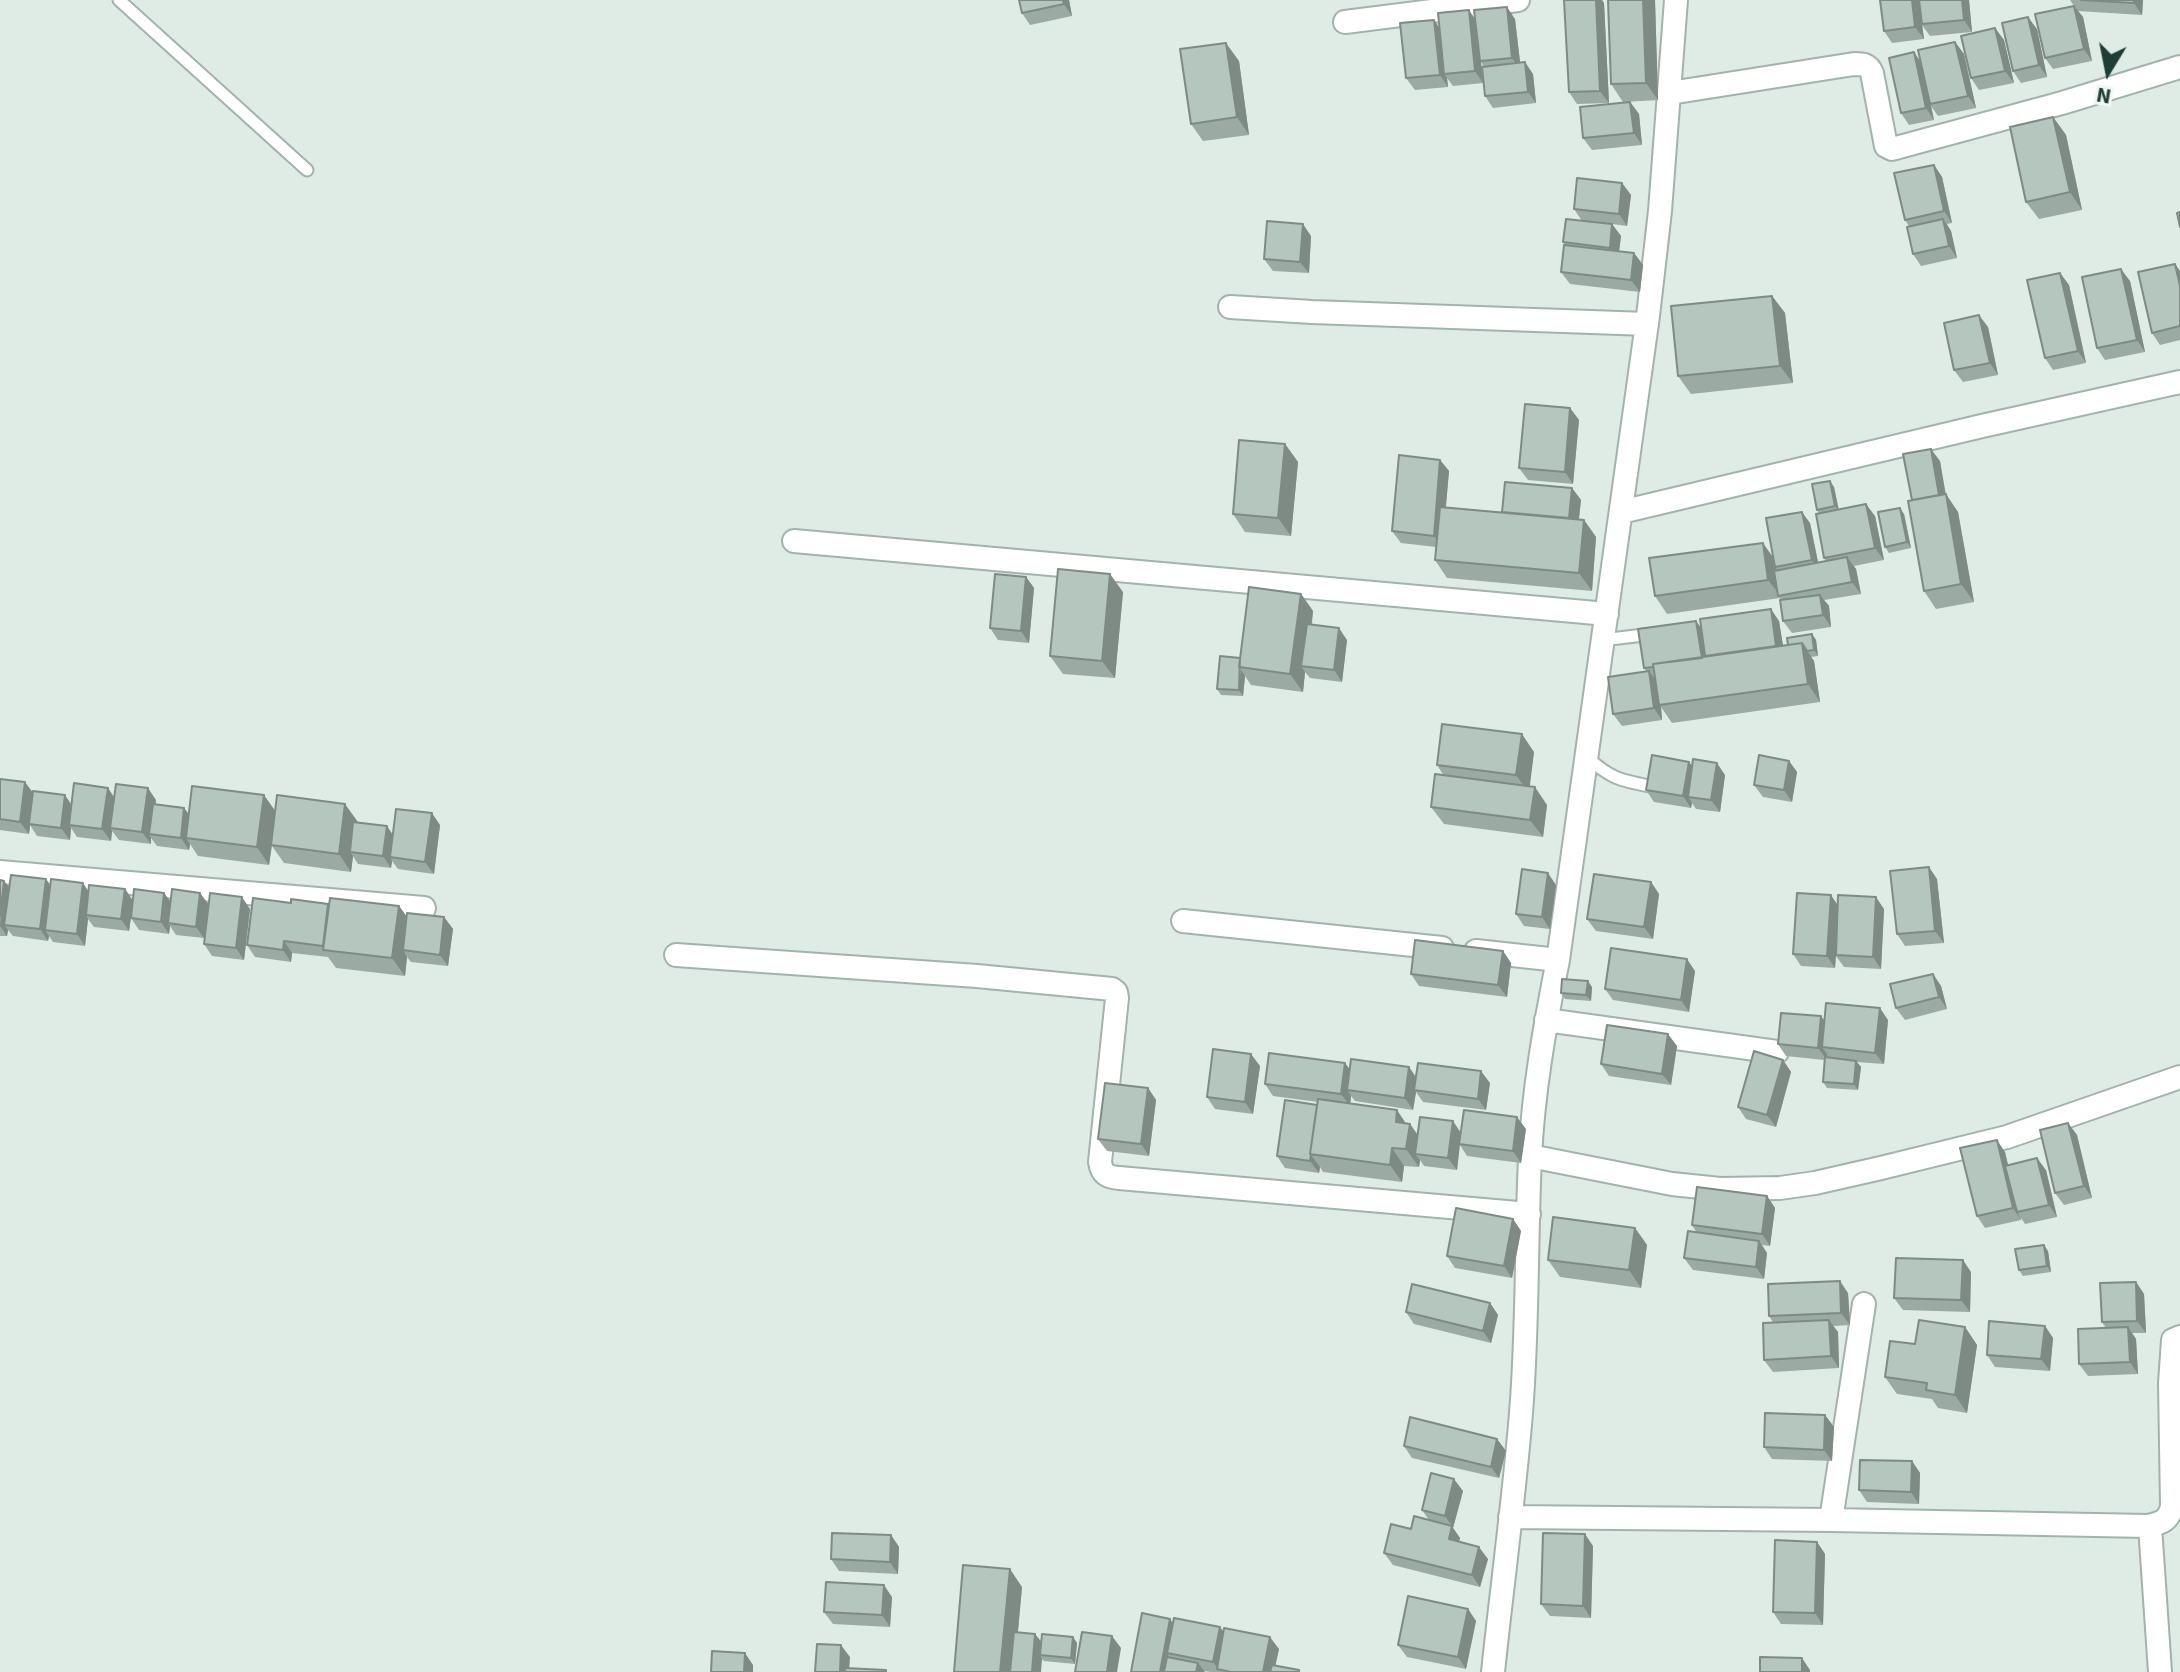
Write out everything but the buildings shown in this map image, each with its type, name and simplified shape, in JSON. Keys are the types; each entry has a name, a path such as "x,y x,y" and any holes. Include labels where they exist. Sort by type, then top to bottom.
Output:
{"street":[{"path":"1345,22 1518,0"},
{"path":"1493,1672 1521,1412 1530,1156 1546,1020 1558,960 1647,324 1660,211 1676,0"},
{"path":"1670,93 1854,64 1865,65 1872,73 1886,146 1892,149 2180,67"},
{"path":"1230,307 1647,324"},
{"path":"1621,512 2180,382"},
{"path":"794,541 1607,614"},
{"path":"0,872 424,908"},
{"path":"1183,921 1558,960"},
{"path":"676,955 977,976 1112,989 1117,998 1100,1162 1106,1176 1529,1214"},
{"path":"1546,1020 1777,1052"},
{"path":"1530,1156 1672,1184 1720,1189 1780,1188 1841,1177 2007,1137 2180,1077"},
{"path":"1831,1520 1864,1304"},
{"path":"1510,1517 2150,1526 2168,1518 2172,1506 2171,1349 2173,1340 2180,1337"},
{"path":"2150,1526 2160,1672"}],"lane":[{"path":"119,0 307,170"},
{"path":"1602,640 1657,633"},
{"path":"1587,757 1616,779 1649,786"}]}
